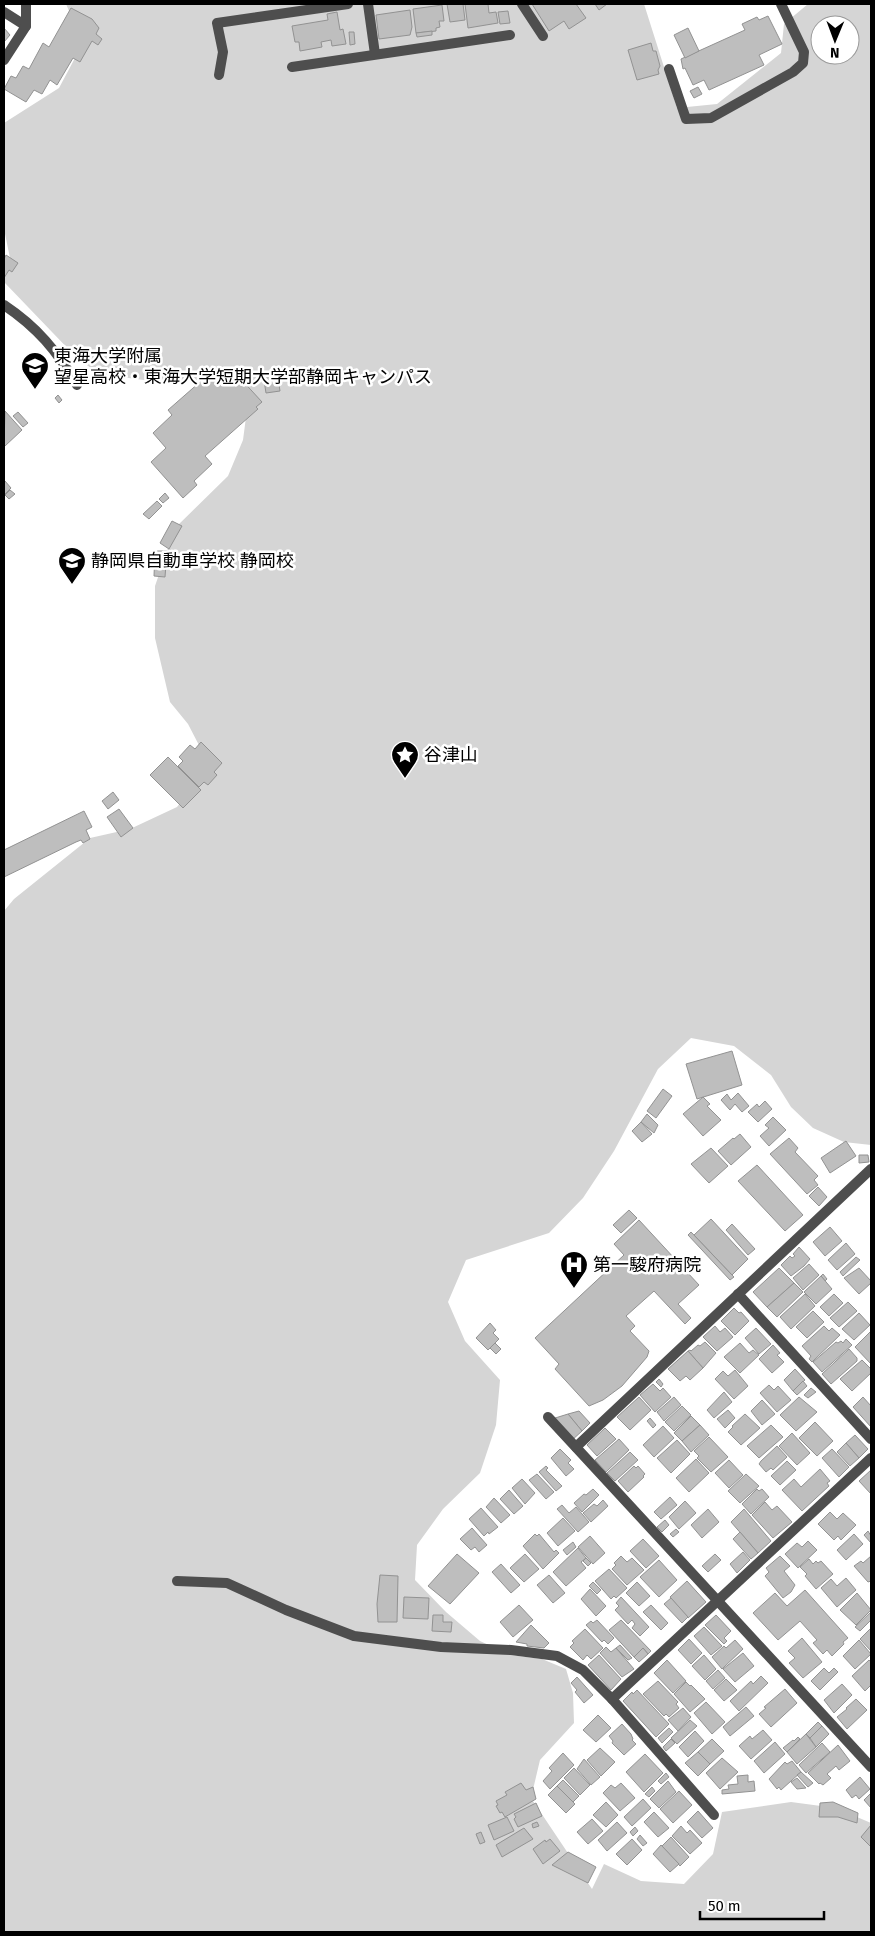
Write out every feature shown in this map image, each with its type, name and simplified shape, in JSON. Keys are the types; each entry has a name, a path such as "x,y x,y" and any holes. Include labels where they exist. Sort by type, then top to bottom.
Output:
{"street":[{"path":"4,60 26,26 26,4"},
{"path":"219,75 223,52 217,23 348,4"},
{"path":"368,4 375,54"},
{"path":"522,4 543,36"},
{"path":"669,69 686,119 712,118 793,72 803,63 804,52 781,4"},
{"path":"4,12 26,26"},
{"path":"292,67 510,35"},
{"path":"4,305 41,334 56,353 77,386"},
{"path":"576,1447 871,1169"},
{"path":"738,1294 871,1439"},
{"path":"548,1417 871,1767"},
{"path":"612,1699 871,1458"},
{"path":"177,1582 227,1583 286,1610 354,1636 441,1648 511,1650 557,1656 583,1670 612,1699 714,1815"},
{"path":"863,1758 871,1750"}],"shaded area":[{"path":"66,4 644,4 677,108 717,104 781,53 784,24 808,4 871,4 871,1145 844,1142 813,1128 791,1107 771,1075 734,1046 691,1038 658,1069 614,1151 583,1198 549,1233 466,1260 448,1302 465,1341 500,1380 496,1425 480,1473 443,1509 417,1545 415,1580 446,1612 480,1641 510,1655 542,1659 566,1669 573,1693 574,1723 540,1760 531,1798 592,1889 604,1864 641,1881 684,1884 713,1854 722,1812 791,1802 836,1808 871,1823 871,1932 4,1932 4,911 14,899 90,838 130,829 177,807 200,778 202,751 188,724 170,702 155,638 155,586 175,528 228,476 243,440 248,402 218,379 166,383 99,374 76,357 4,282 4,273 10,258 4,229 4,123 59,88 83,43"}],"building":[{"path":"447,4 463,4 465,20 450,22"},
{"path":"465,4 488,4 489,13 496,12 498,23 468,28"},
{"path":"532,4 576,4 586,18 569,29 564,21 549,31"},
{"path":"595,4 607,4 599,10"},
{"path":"442,5 444,21 439,21 440,27 436,28 436,31 416,33 413,9"},
{"path":"71,8 92,19 99,28 96,34 102,39 98,45 92,41 80,62 73,58 57,85 50,80 42,94 34,90 26,102 4,89 11,76 16,78 23,66 29,69 43,43 49,47"},
{"path":"410,10 412,27 410,35 379,39 376,15"},
{"path":"508,11 510,23 500,24 498,12"},
{"path":"337,12 340,30 343,29 346,44 332,46 331,40 321,42 322,47 300,51 299,42 295,42 292,26 328,20 327,14"},
{"path":"768,16 782,44 759,55 764,65 709,90 704,80 693,85 685,68 683,69 681,59 745,30 742,24 757,17 759,20"},
{"path":"4,28 10,35 4,42"},
{"path":"688,28 699,51 685,58 674,35"},
{"path":"432,31 432,35 417,37 416,33"},
{"path":"349,32 354,32 355,44 350,45"},
{"path":"651,43 653,51 656,51 660,66 659,74 637,80 628,50"},
{"path":"698,87 702,94 694,98 690,91"},
{"path":"6,255 18,263 12,272 9,270 4,278 4,259"},
{"path":"217,367 233,384 240,378 262,402 256,407 258,409 205,456 212,464 194,481 197,485 183,498 151,462 166,448 153,433 172,415 168,410"},
{"path":"277,372 280,391 266,393 263,374"},
{"path":"58,395 62,400 59,403 55,398"},
{"path":"5,411 22,430 4,446"},
{"path":"18,412 28,423 23,427 13,416"},
{"path":"4,482 11,488 4,495"},
{"path":"10,490 15,494 9,499 5,495"},
{"path":"165,493 169,498 163,503 159,499"},
{"path":"157,501 162,506 149,519 143,514"},
{"path":"172,521 182,526 169,549 160,543"},
{"path":"155,551 167,551 165,577 154,576"},
{"path":"201,742 222,763 214,772 217,775 208,785 204,782 199,787 178,766 183,761 179,757 190,745 195,749"},
{"path":"168,757 201,790 183,808 150,775"},
{"path":"113,792 119,800 108,809 102,801"},
{"path":"119,809 133,828 121,837 107,817"},
{"path":"84,811 92,827 86,830 90,839 83,843 81,840 76,842 4,877 4,850"},
{"path":"732,1051 742,1085 697,1099 686,1064"},
{"path":"663,1089 672,1096 656,1118 647,1111"},
{"path":"738,1093 749,1106 742,1112 735,1104 730,1110 721,1100 727,1094 731,1100"},
{"path":"703,1097 710,1104 707,1106 721,1120 703,1136 683,1114"},
{"path":"765,1101 772,1109 758,1122 748,1112 757,1104 759,1107"},
{"path":"647,1114 658,1125 654,1133 641,1122"},
{"path":"773,1117 786,1130 769,1146 760,1136 769,1128 765,1125"},
{"path":"641,1122 652,1134 642,1142 632,1131"},
{"path":"740,1134 751,1147 731,1165 718,1151"},
{"path":"789,1138 798,1148 795,1152 818,1176 814,1180 818,1185 807,1194 770,1154"},
{"path":"846,1141 856,1156 830,1173 821,1158"},
{"path":"711,1148 728,1166 709,1183 691,1164"},
{"path":"859,1155 868,1155 869,1162 859,1163"},
{"path":"757,1165 803,1215 785,1231 738,1181"},
{"path":"818,1187 827,1197 819,1206 809,1196"},
{"path":"629,1210 637,1218 621,1233 613,1225"},
{"path":"711,1219 748,1259 732,1275 694,1235"},
{"path":"639,1220 699,1285 678,1304 691,1318 685,1324 654,1291 626,1316 635,1326 630,1331 649,1351 647,1357 622,1386 603,1400 589,1406 555,1369 559,1364 535,1338 624,1255 614,1244"},
{"path":"732,1224 755,1249 748,1255 726,1230"},
{"path":"830,1227 842,1241 825,1256 813,1242"},
{"path":"691,1232 734,1277 730,1280 688,1235"},
{"path":"846,1243 855,1254 837,1270 828,1260"},
{"path":"799,1247 810,1259 791,1276 781,1265 790,1256 792,1258 795,1256 793,1254"},
{"path":"856,1257 860,1260 843,1276 840,1272"},
{"path":"809,1264 819,1275 803,1290 793,1278"},
{"path":"779,1268 794,1283 767,1307 753,1292"},
{"path":"859,1268 871,1283 859,1294 844,1278"},
{"path":"823,1274 827,1279 825,1281 821,1276"},
{"path":"821,1276 832,1289 816,1304 804,1292"},
{"path":"794,1283 803,1292 777,1317 767,1307"},
{"path":"805,1294 815,1306 791,1329 780,1317"},
{"path":"834,1294 843,1303 829,1316 820,1307"},
{"path":"848,1302 857,1311 839,1327 830,1318"},
{"path":"734,1308 739,1313 741,1312 749,1321 735,1335 721,1321"},
{"path":"813,1311 824,1322 807,1338 796,1327"},
{"path":"859,1313 870,1325 854,1340 842,1329"},
{"path":"490,1323 496,1330 493,1333 499,1339 488,1350 476,1338"},
{"path":"715,1326 720,1332 725,1328 733,1337 717,1351 703,1337"},
{"path":"824,1326 829,1331 832,1328 840,1335 812,1362 809,1359 811,1356 802,1346"},
{"path":"756,1328 771,1344 759,1354 745,1338"},
{"path":"871,1331 871,1364 855,1347"},
{"path":"846,1339 852,1345 822,1372 813,1362 836,1342 841,1341 843,1343"},
{"path":"705,1342 716,1353 703,1368 688,1351"},
{"path":"495,1343 501,1349 496,1354 490,1348"},
{"path":"740,1343 749,1353 753,1350 759,1355 740,1373 724,1357"},
{"path":"773,1345 780,1353 777,1355 784,1362 772,1373 759,1359"},
{"path":"849,1349 857,1358 857,1361 831,1384 822,1374"},
{"path":"688,1351 703,1368 690,1380 686,1376 680,1381 668,1369"},
{"path":"862,1360 871,1369 871,1373 852,1391 840,1379"},
{"path":"795,1369 805,1380 793,1391 784,1380"},
{"path":"735,1370 748,1386 734,1399 715,1379 723,1371 728,1376"},
{"path":"659,1379 663,1384 661,1387 656,1382"},
{"path":"803,1381 807,1386 797,1395 793,1391"},
{"path":"653,1384 660,1391 663,1388 671,1397 655,1412 640,1395"},
{"path":"769,1385 774,1390 778,1386 791,1400 777,1412 760,1393"},
{"path":"811,1388 816,1392 808,1398 804,1395"},
{"path":"724,1392 732,1402 714,1418 707,1410"},
{"path":"639,1397 651,1410 630,1430 617,1417"},
{"path":"674,1397 681,1405 664,1421 657,1412"},
{"path":"799,1397 817,1412 796,1431 780,1415"},
{"path":"863,1397 871,1406 871,1427 853,1407"},
{"path":"762,1400 775,1414 762,1425 751,1411"},
{"path":"682,1406 691,1415 674,1431 665,1422"},
{"path":"728,1410 735,1418 725,1428 717,1419"},
{"path":"579,1411 590,1423 582,1431 568,1414"},
{"path":"568,1414 582,1431 571,1441 552,1419"},
{"path":"745,1414 760,1428 741,1445 728,1432"},
{"path":"691,1416 700,1425 682,1441 674,1433"},
{"path":"650,1418 656,1425 653,1428 647,1421"},
{"path":"815,1422 833,1441 817,1456 799,1438"},
{"path":"700,1425 709,1435 691,1452 682,1441"},
{"path":"771,1425 783,1437 759,1458 747,1446"},
{"path":"663,1426 674,1438 654,1457 643,1445"},
{"path":"605,1428 616,1439 597,1456 587,1445"},
{"path":"792,1433 810,1453 797,1465 779,1446"},
{"path":"855,1435 868,1449 859,1458 846,1443"},
{"path":"709,1437 728,1457 711,1472 697,1458 699,1456 694,1451"},
{"path":"619,1439 629,1450 606,1472 595,1460"},
{"path":"677,1440 690,1454 671,1473 657,1458"},
{"path":"846,1443 859,1458 850,1466 837,1452"},
{"path":"777,1446 787,1457 773,1470 771,1468 766,1472 759,1464"},
{"path":"560,1449 571,1460 568,1463 574,1469 566,1476 551,1458"},
{"path":"832,1449 849,1467 839,1477 822,1458"},
{"path":"630,1452 638,1460 615,1481 607,1473"},
{"path":"696,1459 709,1473 689,1492 676,1478"},
{"path":"729,1460 743,1475 729,1488 715,1473"},
{"path":"787,1461 796,1470 780,1485 771,1476"},
{"path":"546,1466 548,1468 546,1470 562,1486 556,1491 539,1472"},
{"path":"634,1466 636,1468 638,1466 645,1474 628,1492 618,1481"},
{"path":"820,1469 830,1481 827,1483 829,1486 802,1511 782,1490 794,1479 801,1487"},
{"path":"871,1470 871,1494 859,1481"},
{"path":"537,1474 554,1492 546,1499 529,1480"},
{"path":"746,1474 759,1486 740,1503 728,1491"},
{"path":"522,1479 535,1493 525,1504 512,1488"},
{"path":"593,1489 599,1495 582,1512 574,1503"},
{"path":"757,1489 759,1491 762,1489 769,1497 751,1514 742,1504"},
{"path":"509,1490 523,1506 514,1514 500,1499"},
{"path":"670,1497 677,1505 661,1519 654,1512"},
{"path":"494,1498 510,1515 501,1523 486,1507"},
{"path":"603,1500 608,1506 591,1522 583,1513 594,1504 597,1506"},
{"path":"685,1501 696,1513 679,1529 669,1517"},
{"path":"765,1502 772,1510 777,1506 792,1522 773,1538 752,1515"},
{"path":"562,1505 569,1513 576,1507 589,1522 578,1532 557,1509"},
{"path":"481,1508 498,1527 484,1536 469,1519"},
{"path":"708,1509 719,1522 702,1538 691,1525"},
{"path":"744,1509 771,1541 758,1553 731,1522"},
{"path":"830,1512 837,1519 843,1513 856,1525 841,1540 838,1536 834,1540 818,1524"},
{"path":"563,1518 575,1531 558,1546 547,1533"},
{"path":"665,1520 669,1525 662,1532 657,1527"},
{"path":"472,1528 487,1545 479,1552 475,1547 471,1550 460,1539"},
{"path":"676,1529 679,1532 673,1537 670,1534"},
{"path":"868,1531 871,1536 871,1543 864,1535"},
{"path":"740,1532 758,1553 751,1559 733,1539"},
{"path":"535,1534 537,1536 539,1534 554,1552 556,1550 559,1553 543,1569 523,1546"},
{"path":"854,1534 863,1544 846,1560 837,1550"},
{"path":"590,1536 605,1553 593,1564 578,1547"},
{"path":"643,1539 659,1556 646,1568 630,1551"},
{"path":"808,1541 817,1550 798,1568 785,1554 797,1543 802,1547"},
{"path":"573,1542 576,1547 567,1555 563,1550"},
{"path":"578,1548 586,1558 581,1562 586,1568 566,1586 553,1572"},
{"path":"743,1552 750,1560 737,1573 730,1564"},
{"path":"457,1554 479,1573 450,1604 428,1586"},
{"path":"525,1554 539,1569 524,1582 510,1568"},
{"path":"715,1554 721,1560 708,1572 702,1566"},
{"path":"621,1556 627,1562 632,1558 644,1570 627,1585 612,1569 616,1565 614,1563"},
{"path":"780,1556 790,1566 784,1571 795,1585 791,1592 783,1598 765,1576 769,1572 766,1568"},
{"path":"871,1556 871,1581 868,1582 854,1566 861,1561 863,1563"},
{"path":"586,1558 591,1563 588,1566 583,1561"},
{"path":"809,1559 813,1564 816,1561 818,1563 821,1561 833,1574 816,1589 805,1576 807,1574 800,1567"},
{"path":"659,1560 677,1580 659,1597 640,1577"},
{"path":"501,1564 520,1585 511,1593 492,1572"},
{"path":"609,1569 627,1588 616,1598 614,1596 611,1599 595,1581"},
{"path":"380,1575 398,1576 397,1622 378,1622 377,1604"},
{"path":"549,1575 565,1593 553,1603 537,1585"},
{"path":"846,1578 856,1590 837,1607 821,1588 831,1579 837,1586"},
{"path":"687,1581 706,1602 688,1618 670,1597"},
{"path":"593,1582 601,1590 597,1594 589,1586"},
{"path":"637,1582 650,1596 639,1606 626,1593"},
{"path":"590,1589 606,1606 596,1616 581,1599"},
{"path":"805,1590 848,1638 832,1656 827,1650 823,1654 813,1643 817,1640 800,1621 778,1640 753,1613 775,1593 787,1606"},
{"path":"857,1593 871,1610 856,1625 840,1610"},
{"path":"404,1597 429,1598 428,1619 403,1618"},
{"path":"621,1597 649,1627 640,1636 632,1628 635,1624 632,1620 628,1624 615,1610 619,1606 616,1603"},
{"path":"671,1598 688,1617 682,1623 664,1604"},
{"path":"519,1605 533,1620 513,1637 500,1622"},
{"path":"651,1605 668,1623 661,1630 643,1612"},
{"path":"871,1612 871,1620 860,1631 855,1627"},
{"path":"433,1615 443,1615 443,1622 452,1622 451,1632 432,1631"},
{"path":"716,1615 731,1631 724,1638 727,1641 724,1644 705,1625"},
{"path":"597,1620 614,1638 608,1644 604,1640 602,1642 586,1625 591,1621 593,1623"},
{"path":"621,1620 651,1651 648,1654 643,1648 634,1657 609,1630"},
{"path":"531,1625 549,1643 544,1648 527,1646 527,1644 516,1642"},
{"path":"704,1627 722,1646 711,1655 694,1636"},
{"path":"871,1628 871,1651 860,1639"},
{"path":"585,1629 603,1648 591,1659 587,1655 583,1660 570,1647 574,1643 572,1641"},
{"path":"802,1638 822,1662 803,1678 789,1663 795,1658 788,1651"},
{"path":"689,1639 702,1653 691,1664 678,1650"},
{"path":"735,1640 743,1649 722,1669 712,1657 724,1646 726,1648"},
{"path":"859,1640 871,1654 855,1669 843,1656"},
{"path":"620,1645 632,1658 628,1660 616,1648"},
{"path":"606,1647 611,1652 616,1648 634,1669 622,1677 600,1653"},
{"path":"643,1648 648,1654 639,1662 634,1657"},
{"path":"743,1653 754,1666 735,1682 723,1669"},
{"path":"599,1655 621,1679 611,1690 588,1665"},
{"path":"704,1655 716,1669 705,1680 692,1666"},
{"path":"667,1660 686,1681 673,1693 654,1673"},
{"path":"869,1660 871,1662 871,1685 865,1691 852,1676"},
{"path":"824,1668 829,1673 834,1668 838,1672 820,1690 811,1681"},
{"path":"718,1670 725,1678 713,1689 706,1681"},
{"path":"761,1676 768,1683 739,1711 730,1701 751,1681 753,1684"},
{"path":"577,1677 593,1695 584,1703 575,1692 577,1690 571,1683"},
{"path":"726,1679 737,1690 724,1701 714,1690"},
{"path":"658,1681 678,1702 676,1704 679,1708 669,1717 666,1714 664,1716 643,1694"},
{"path":"686,1682 705,1699 690,1712 674,1694"},
{"path":"842,1684 852,1695 834,1713 824,1700"},
{"path":"785,1689 797,1703 771,1727 759,1714 766,1708 764,1707"},
{"path":"637,1690 669,1724 656,1737 623,1701 632,1692 633,1694"},
{"path":"856,1699 867,1710 847,1729 837,1717"},
{"path":"706,1702 725,1722 712,1734 694,1713"},
{"path":"746,1707 754,1716 730,1736 723,1727"},
{"path":"683,1708 691,1717 678,1731 668,1720"},
{"path":"598,1715 611,1728 596,1742 583,1730"},
{"path":"690,1720 697,1726 677,1744 671,1738"},
{"path":"818,1722 822,1726 810,1738 806,1734"},
{"path":"622,1724 631,1734 632,1740 636,1744 624,1755 612,1743 613,1741 609,1736"},
{"path":"822,1726 829,1734 816,1747 810,1738"},
{"path":"669,1728 673,1732 662,1743 658,1738"},
{"path":"763,1730 772,1740 751,1759 739,1746 750,1736 752,1739"},
{"path":"695,1731 704,1741 688,1757 679,1747"},
{"path":"806,1734 816,1747 797,1764 787,1752"},
{"path":"798,1737 800,1739 787,1752 783,1748 794,1741"},
{"path":"671,1739 675,1743 666,1751 663,1747"},
{"path":"712,1739 724,1751 710,1764 698,1752"},
{"path":"775,1742 785,1754 764,1773 754,1761"},
{"path":"822,1743 830,1752 806,1773 799,1765"},
{"path":"838,1745 850,1761 839,1770 836,1766 827,1774 831,1778 823,1785 819,1784 808,1773"},
{"path":"600,1748 615,1762 601,1776 587,1760"},
{"path":"698,1752 710,1764 698,1776 685,1763"},
{"path":"563,1753 574,1765 550,1789 543,1781 552,1771 549,1768"},
{"path":"645,1754 663,1773 644,1792 626,1772"},
{"path":"722,1758 738,1772 720,1789 706,1773"},
{"path":"584,1759 600,1777 591,1785 577,1769"},
{"path":"792,1761 801,1772 781,1790 779,1787 777,1789 769,1779 785,1762 787,1764"},
{"path":"574,1768 590,1785 580,1795 564,1778"},
{"path":"801,1772 813,1783 808,1787 797,1775"},
{"path":"666,1773 669,1777 661,1784 658,1781"},
{"path":"748,1775 748,1782 754,1781 755,1791 722,1794 722,1790 729,1789 728,1785 738,1784 737,1776"},
{"path":"860,1777 870,1789 859,1799 856,1795 852,1798 846,1790"},
{"path":"797,1778 806,1788 797,1789 791,1782"},
{"path":"563,1780 579,1796 573,1802 557,1786"},
{"path":"668,1781 676,1792 659,1808 650,1799"},
{"path":"521,1783 526,1790 533,1787 536,1799 505,1817 496,1806 498,1805 496,1801 507,1795 505,1792"},
{"path":"621,1783 635,1798 620,1811 603,1793 611,1785 615,1788"},
{"path":"557,1786 575,1804 566,1813 548,1795"},
{"path":"652,1787 655,1791 649,1797 645,1794"},
{"path":"679,1791 692,1805 673,1823 660,1809"},
{"path":"871,1793 871,1808 864,1800"},
{"path":"643,1799 651,1808 632,1826 624,1817"},
{"path":"606,1802 618,1815 606,1827 593,1815"},
{"path":"833,1802 858,1813 857,1823 838,1817 819,1817 820,1803"},
{"path":"536,1803 542,1816 518,1827 514,1814"},
{"path":"698,1811 713,1828 702,1838 687,1822"},
{"path":"654,1812 669,1828 658,1837 644,1822"},
{"path":"507,1817 514,1831 494,1840 488,1825"},
{"path":"592,1819 603,1831 588,1844 577,1832"},
{"path":"537,1822 539,1826 533,1828 532,1824"},
{"path":"617,1822 627,1833 607,1851 598,1840"},
{"path":"871,1825 871,1847 861,1837"},
{"path":"681,1826 687,1833 690,1830 702,1843 690,1854 672,1836"},
{"path":"635,1827 638,1831 633,1836 630,1832"},
{"path":"524,1828 533,1839 502,1857 496,1845"},
{"path":"481,1832 485,1842 480,1844 476,1834"},
{"path":"640,1835 647,1843 643,1846 637,1839"},
{"path":"671,1837 689,1857 680,1866 662,1846"},
{"path":"550,1839 560,1851 543,1864 533,1849 545,1840 546,1842"},
{"path":"632,1839 642,1850 627,1865 616,1854"},
{"path":"661,1845 679,1864 670,1872 653,1854"},
{"path":"568,1852 596,1867 588,1883 552,1865"}],"place":[{"name":"東海大学附属 望星高校・東海大学短期大学部静岡キャンパス","path":"35,390"},
{"name":"静岡県自動車学校 静岡校","path":"72,585"},
{"name":"谷津山","path":"405,779"},
{"name":"第一駿府病院","path":"574,1289"}]}
